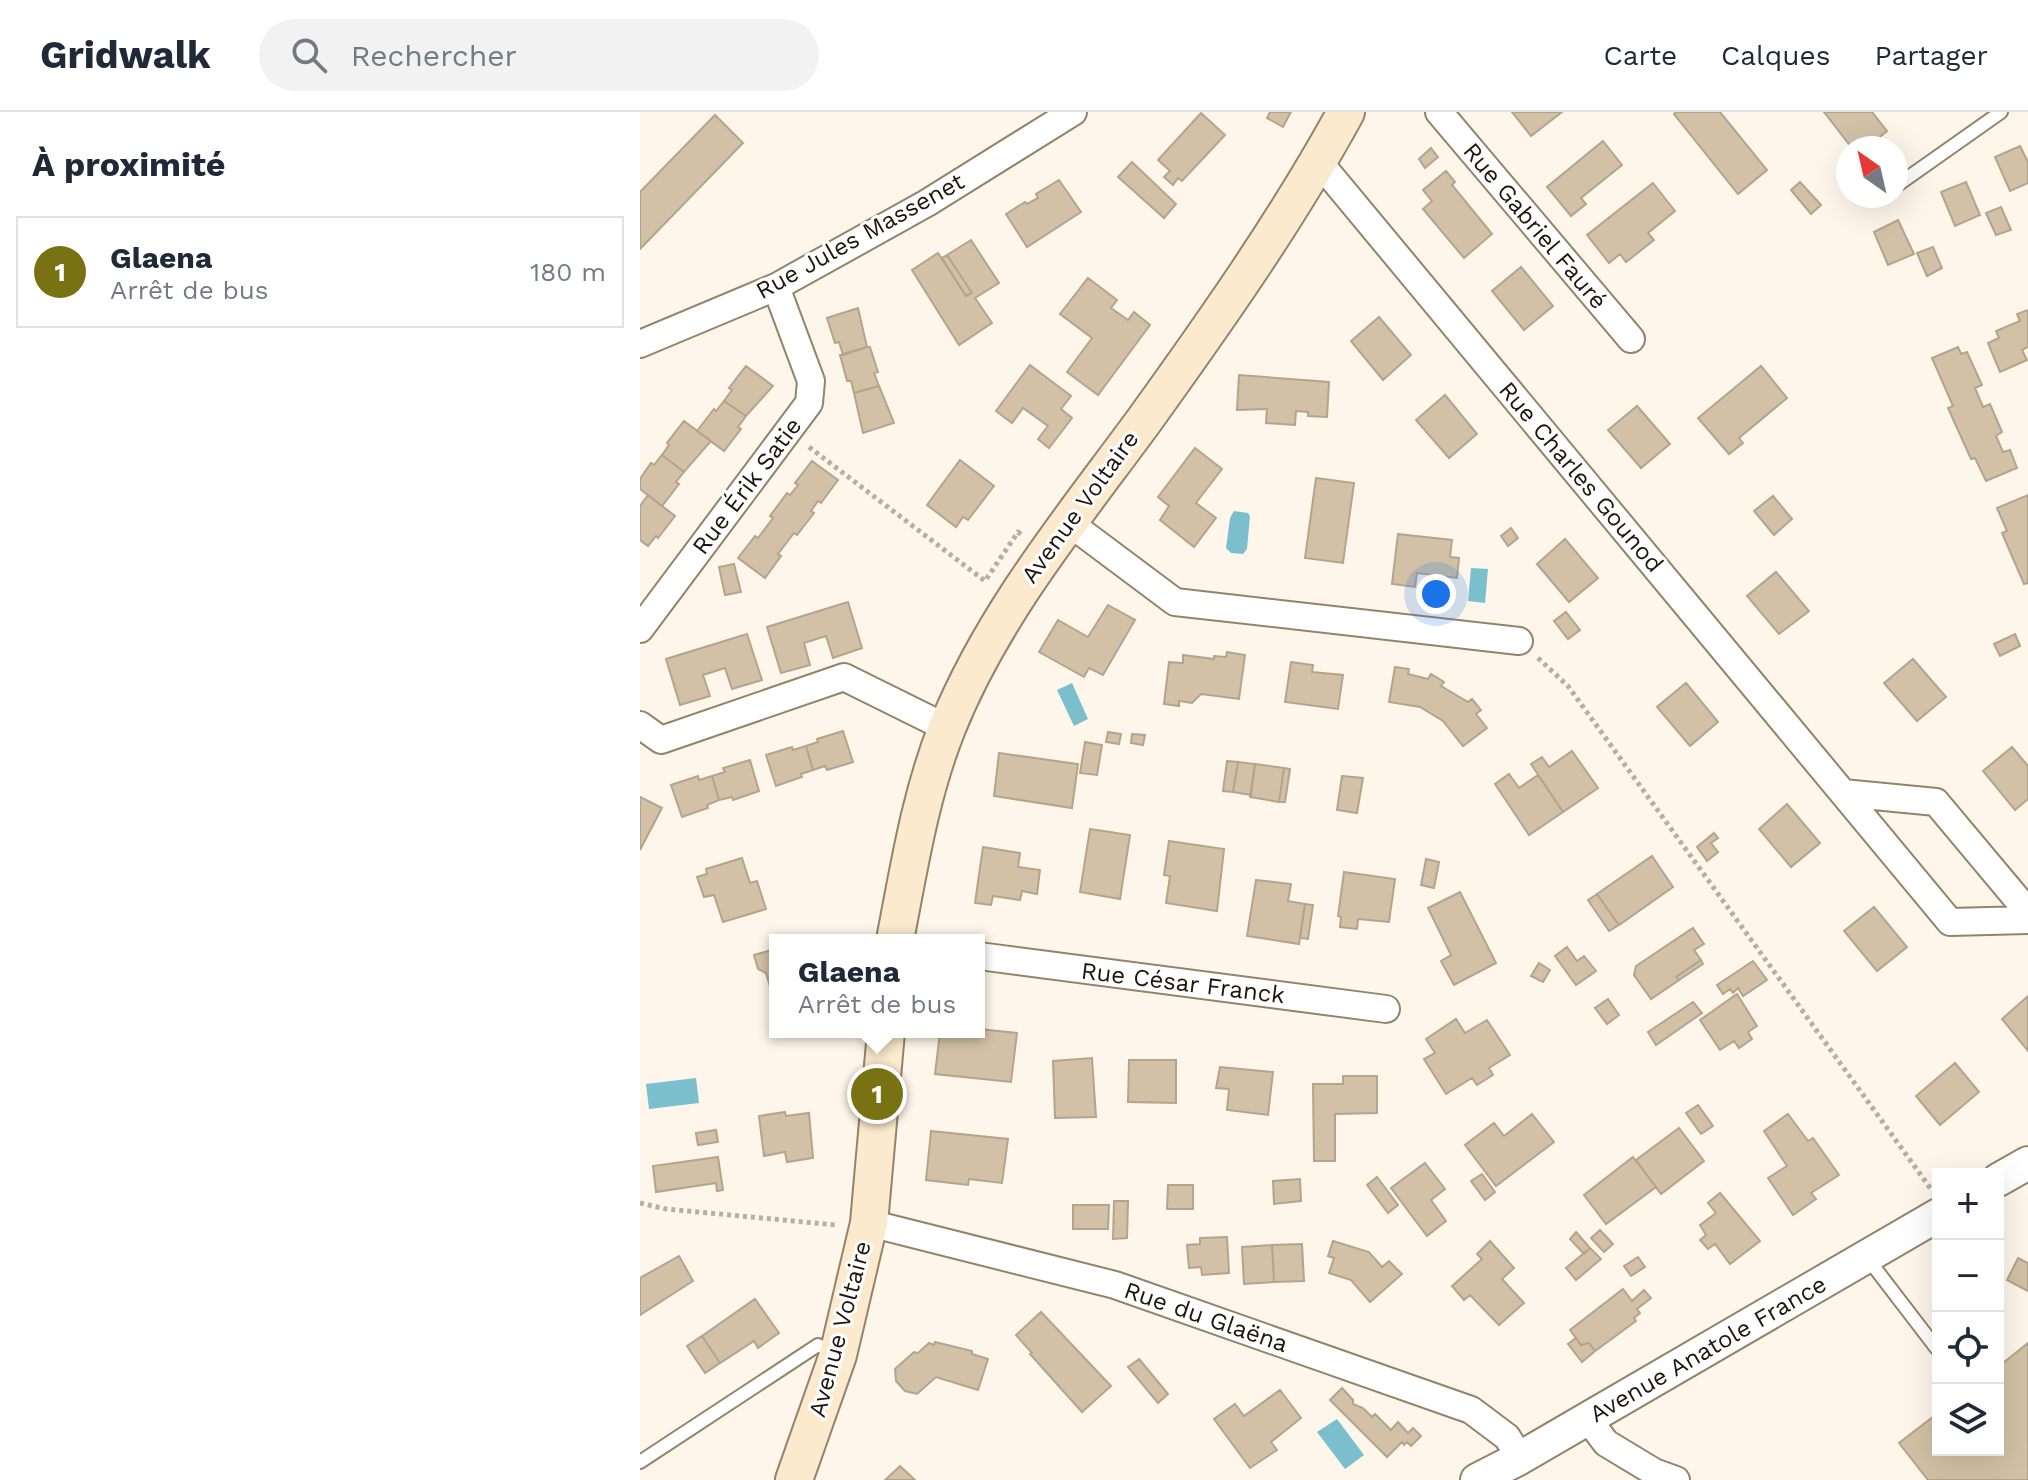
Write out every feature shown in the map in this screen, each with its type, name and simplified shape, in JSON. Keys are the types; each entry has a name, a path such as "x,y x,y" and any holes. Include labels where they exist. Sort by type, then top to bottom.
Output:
{"main road":[{"name":"Avenue Voltaire","path":"896,934 917,822 947,728 983,655 1020,590 1217,318 1319,162 1346,112"},
{"name":"Avenue Voltaire","path":"794,1480 838,1355 869,1223 885,1038"}],"street":[{"name":"Rue Jules Massenet","path":"640,344 776,287 927,203 1073,112"},
{"name":"Rue Gabriel Fauré","path":"1439,112 1631,339"},
{"name":"Rue Charles Gounod","path":"1319,162 1950,922 2028,920"},
{"name":"Rue Érik Satie","path":"640,629 809,403 811,381 776,287"},
{"path":"1068,522 1175,602 1519,641"},
{"path":"640,725 661,740 844,677 947,728"},
{"path":"1843,793 1936,802 2028,912"},
{"name":"Rue César Franck","path":"985,957 1386,1009"},
{"name":"Avenue Anatole France","path":"1477,1480 1588,1419 1932,1219"},
{"name":"Rue du Glaëna","path":"869,1223 1115,1285 1471,1410 1507,1437 1520,1458"},
{"path":"1588,1419 1606,1443 1654,1472 1676,1480"}],"lane":[{"path":"1908,178 2001,112"},
{"path":"1867,1257 1932,1342"},
{"path":"640,1462 818,1345 838,1355"}],"path":[{"path":"789,431 985,581 1018,532 1023,535"},
{"path":"1519,641 1568,686 1932,1190"},
{"path":"640,1203 666,1209 843,1225 869,1223"}],"water":[{"path":"1234,511 1250,516 1247,549 1243,554 1231,553 1226,548 1230,518"},
{"path":"1471,568 1488,569 1485,603 1468,601"},
{"path":"1072,683 1088,719 1074,726 1057,690"},
{"path":"696,1078 699,1103 649,1109 646,1084"},
{"path":"1337,1419 1364,1455 1345,1469 1317,1432"}],"building":[{"path":"1270,112 1291,112 1283,127 1267,118"},
{"path":"1512,112 1562,112 1531,136"},
{"path":"1720,112 1767,170 1738,194 1674,114"},
{"path":"1824,112 1872,112 1887,131 1881,136 1843,136"},
{"path":"1201,113 1225,135 1182,181 1178,178 1173,185 1164,177 1170,171 1158,160"},
{"path":"715,115 743,143 640,249 640,192"},
{"path":"1603,141 1622,165 1581,198 1586,204 1571,216 1547,187"},
{"path":"2020,146 2028,162 2028,183 2010,191 1995,157"},
{"path":"1431,148 1438,157 1425,168 1419,159"},
{"path":"1132,162 1176,204 1164,218 1118,177"},
{"path":"1446,171 1455,182 1452,185 1492,234 1464,258 1423,209 1432,201 1423,190"},
{"path":"1059,180 1081,212 1027,247 1006,214 1038,198 1036,194"},
{"path":"1800,182 1821,205 1811,214 1791,190"},
{"path":"1966,182 1980,215 1955,226 1941,192"},
{"path":"1653,183 1675,211 1648,233 1654,240 1626,262 1620,254 1609,263 1587,235"},
{"path":"2001,207 2011,230 1996,235 1986,213"},
{"path":"1898,220 1914,254 1888,265 1874,232"},
{"path":"971,240 999,283 975,298 992,323 959,345 912,270 938,253 966,296 972,293 947,255"},
{"path":"1933,247 1942,268 1927,276 1917,253"},
{"path":"947,255 972,293 966,296 942,258"},
{"path":"1521,267 1553,306 1524,330 1492,291"},
{"path":"1088,278 1117,300 1111,308 1128,320 1134,312 1150,325 1098,395 1067,372 1092,338 1060,314"},
{"path":"858,308 867,347 843,355 839,342 835,343 827,318"},
{"path":"2028,310 2028,347 2022,350 2027,360 2000,372 1988,343 1999,338 1996,331 2020,321 2017,314"},
{"path":"1379,317 1411,355 1383,380 1351,341"},
{"path":"870,347 878,372 874,373 879,386 854,393 851,381 847,381 840,355"},
{"path":"1958,347 1961,354 1967,352 1982,385 1975,388 1983,407 1990,404 2002,432 1996,436 2003,452 2010,450 2017,468 1986,481 1975,458 1971,459 1948,408 1953,406 1932,358"},
{"path":"1030,365 1071,396 1061,409 1072,418 1049,448 1038,439 1048,426 1023,408 1012,423 996,411"},
{"path":"746,366 773,386 746,416 724,401 732,390 729,388"},
{"path":"1761,366 1787,398 1739,438 1743,443 1729,454 1698,418"},
{"path":"1239,375 1329,382 1327,417 1308,416 1308,412 1296,411 1295,425 1266,423 1267,409 1237,410"},
{"path":"879,386 894,423 863,433 854,393"},
{"path":"1445,395 1477,434 1449,458 1416,420"},
{"path":"724,401 746,416 738,427 741,429 724,451 697,431"},
{"path":"1637,406 1670,444 1641,468 1608,430"},
{"path":"684,421 711,441 684,472 662,455"},
{"path":"1195,448 1222,469 1196,503 1216,518 1194,547 1160,520 1169,506 1158,497"},
{"path":"662,455 684,472 662,506 640,489 640,479 651,463 654,465"},
{"path":"960,460 994,486 968,520 963,517 956,527 927,505"},
{"path":"812,461 838,480 821,503 818,501 811,511 814,513 797,535 794,533 778,554 781,556 765,578 738,558 755,536 758,538 773,518 770,516 787,493 790,495 798,485 795,483"},
{"path":"1316,478 1354,483 1343,563 1305,558"},
{"path":"648,495 675,516 648,546 640,540 640,506"},
{"path":"2028,495 2028,583 2024,584 2002,533 2007,531 1997,508"},
{"path":"1773,496 1792,519 1774,535 1754,511"},
{"path":"1511,528 1518,538 1508,546 1501,536"},
{"path":"1398,534 1452,540 1450,557 1459,558 1457,578 1417,573 1415,587 1392,584"},
{"path":"1565,539 1598,578 1569,602 1537,564"},
{"path":"734,564 741,592 725,595 719,567"},
{"path":"1776,572 1809,611 1779,634 1747,596"},
{"path":"848,602 862,648 833,658 826,636 804,643 810,665 781,673 767,627"},
{"path":"1108,605 1135,620 1103,675 1089,668 1084,677 1039,652 1058,620 1088,637"},
{"path":"1566,612 1580,630 1568,639 1554,621"},
{"path":"747,634 762,680 732,689 725,668 703,675 710,696 680,705 666,659"},
{"path":"2015,634 2020,646 2000,656 1994,644"},
{"path":"1227,652 1245,655 1239,699 1201,694 1192,703 1179,701 1179,706 1164,704 1169,662 1183,663 1183,655 1214,659 1214,656 1226,657"},
{"path":"1913,659 1946,697 1917,721 1884,683"},
{"path":"1291,662 1313,665 1312,672 1343,675 1338,709 1285,702"},
{"path":"1395,667 1409,669 1408,674 1428,679 1431,674 1444,682 1441,686 1468,702 1472,699 1481,710 1476,714 1487,728 1463,746 1443,721 1420,707 1389,702"},
{"path":"1686,683 1718,722 1690,746 1657,707"},
{"path":"843,731 853,762 827,770 825,766 813,770 806,746"},
{"path":"1108,732 1121,734 1119,744 1106,742"},
{"path":"1132,734 1145,735 1143,745 1131,743"},
{"path":"1085,742 1102,745 1097,775 1080,773"},
{"path":"806,746 813,770 776,786 766,755"},
{"path":"2012,747 2028,766 2028,799 2015,810 1983,771"},
{"path":"1572,751 1598,788 1563,812 1531,764 1542,757 1549,767"},
{"path":"999,753 1078,764 1072,808 994,796"},
{"path":"750,760 759,791 733,800 732,797 719,800 712,776 725,772 723,768"},
{"path":"1227,761 1238,762 1233,792 1223,791"},
{"path":"1238,762 1255,764 1251,795 1233,792"},
{"path":"1255,764 1284,768 1279,802 1250,797"},
{"path":"1284,768 1290,769 1285,802 1279,802"},
{"path":"1509,774 1519,788 1538,775 1563,812 1529,835 1495,784"},
{"path":"698,776 699,780 712,776 719,800 707,805 708,808 682,817 671,785"},
{"path":"1342,776 1363,778 1357,813 1337,810"},
{"path":"640,797 662,808 640,850"},
{"path":"1787,804 1820,843 1791,867 1759,829"},
{"path":"1090,829 1130,835 1120,899 1080,892"},
{"path":"1714,833 1718,838 1711,843 1718,852 1707,861 1697,847"},
{"path":"1169,841 1224,849 1217,911 1166,903 1170,876 1164,875"},
{"path":"983,847 1020,853 1018,867 1040,870 1037,894 1022,891 1020,900 993,896 991,905 975,903"},
{"path":"1652,856 1673,887 1619,925 1597,894"},
{"path":"742,858 750,883 757,881 766,909 723,922 714,895 704,897 697,877 707,874 706,869"},
{"path":"1426,859 1439,862 1434,888 1421,885"},
{"path":"1344,872 1395,879 1389,922 1358,919 1357,929 1340,927 1341,917 1338,916"},
{"path":"1256,880 1291,884 1288,901 1305,904 1299,944 1247,936"},
{"path":"1460,892 1496,963 1454,985 1441,961 1451,955 1428,908"},
{"path":"1597,894 1619,925 1609,931 1588,900"},
{"path":"1305,904 1313,905 1308,939 1300,938"},
{"path":"1874,907 1907,947 1877,971 1844,931"},
{"path":"1693,928 1704,944 1694,950 1701,960 1651,999 1634,975 1636,966"},
{"path":"1567,947 1577,961 1584,956 1596,971 1576,985 1555,956"},
{"path":"769,951 769,983 766,973 758,969 754,955"},
{"path":"1701,960 1703,964 1679,980 1676,977"},
{"path":"1753,961 1767,980 1743,996 1738,988 1733,993 1730,989 1723,994 1717,985"},
{"path":"1539,963 1550,970 1543,982 1531,976"},
{"path":"1737,994 1757,1026 1748,1032 1752,1039 1739,1048 1734,1041 1720,1050 1700,1020"},
{"path":"2028,996 2028,1051 2002,1019"},
{"path":"1608,999 1619,1015 1607,1024 1595,1008"},
{"path":"1693,1002 1702,1013 1656,1045 1648,1032"},
{"path":"1456,1019 1465,1033 1487,1020 1510,1055 1489,1068 1493,1075 1477,1085 1472,1078 1446,1094 1424,1059 1435,1053 1426,1039"},
{"path":"985,1030 1017,1033 1011,1082 935,1074 939,1038 985,1038"},
{"path":"1092,1058 1096,1117 1055,1118 1053,1061"},
{"path":"1129,1060 1176,1060 1176,1103 1128,1102"},
{"path":"1955,1063 1979,1092 1940,1125 1916,1096"},
{"path":"1220,1067 1273,1072 1268,1115 1227,1110 1229,1089 1216,1088"},
{"path":"1343,1076 1377,1076 1377,1113 1335,1114 1335,1161 1314,1161 1313,1084 1343,1084"},
{"path":"1698,1105 1713,1126 1701,1134 1686,1113"},
{"path":"785,1112 786,1116 809,1113 813,1158 787,1162 785,1152 764,1156 759,1116"},
{"path":"1532,1114 1554,1142 1496,1186 1465,1145 1494,1123 1504,1136"},
{"path":"1788,1114 1808,1141 1813,1138 1839,1175 1811,1193 1816,1199 1793,1215 1768,1178 1787,1166 1764,1131"},
{"path":"1679,1128 1704,1161 1661,1194 1636,1160"},
{"path":"716,1130 718,1142 698,1145 696,1133"},
{"path":"931,1131 1008,1139 1002,1183 969,1179 968,1185 926,1180"},
{"path":"718,1157 723,1190 717,1191 716,1183 656,1192 653,1166"},
{"path":"1633,1157 1656,1187 1606,1224 1584,1195"},
{"path":"1425,1163 1445,1189 1431,1200 1446,1221 1427,1236 1391,1188"},
{"path":"1482,1174 1495,1192 1485,1200 1471,1181"},
{"path":"1377,1177 1398,1205 1388,1213 1367,1185"},
{"path":"1300,1179 1301,1201 1274,1204 1273,1181"},
{"path":"1168,1185 1193,1185 1193,1209 1167,1209"},
{"path":"1720,1193 1760,1241 1730,1264 1715,1244 1708,1249 1700,1240 1706,1235 1700,1225 1716,1213 1708,1203"},
{"path":"1114,1201 1128,1201 1127,1238 1113,1239"},
{"path":"1073,1205 1109,1205 1108,1229 1073,1229"},
{"path":"1600,1230 1613,1244 1604,1252 1591,1238"},
{"path":"1576,1232 1590,1248 1584,1254 1570,1239"},
{"path":"1227,1237 1229,1273 1202,1275 1201,1267 1189,1268 1187,1245 1200,1244 1200,1238"},
{"path":"1333,1241 1369,1252 1382,1267 1389,1261 1402,1274 1370,1302 1351,1280 1329,1273 1334,1258 1328,1256"},
{"path":"1490,1241 1514,1268 1502,1279 1524,1303 1499,1325 1470,1295 1464,1300 1452,1286 1482,1259 1477,1254"},
{"path":"1302,1244 1304,1281 1274,1282 1272,1245"},
{"path":"1272,1245 1274,1282 1244,1284 1242,1247"},
{"path":"1590,1248 1601,1259 1576,1280 1566,1268"},
{"path":"679,1256 693,1281 640,1315 640,1278"},
{"path":"1638,1257 1645,1267 1631,1276 1624,1266"},
{"path":"2018,1258 2028,1263 2028,1291 2007,1280"},
{"path":"1623,1289 1632,1301 1644,1290 1651,1298 1637,1309 1640,1313 1634,1318 1636,1321 1595,1351 1589,1343 1581,1345 1570,1330"},
{"path":"755,1299 779,1333 758,1348 754,1341 720,1363 702,1336"},
{"path":"1041,1312 1111,1386 1082,1412 1016,1335"},
{"path":"702,1336 720,1363 705,1373 687,1346"},
{"path":"1576,1338 1581,1345 1589,1343 1595,1351 1582,1362 1568,1344"},
{"path":"935,1342 972,1351 972,1354 988,1359 978,1390 936,1377 917,1394 905,1391 896,1381 895,1369 914,1352 918,1353 929,1343 934,1345"},
{"path":"2028,1343 2028,1480 1928,1480 1899,1443 1932,1418 1932,1456 2004,1456 2004,1362"},
{"path":"1139,1359 1168,1394 1158,1403 1128,1367"},
{"path":"1342,1388 1353,1404 1372,1417 1375,1414 1391,1430 1398,1422 1408,1433 1413,1428 1421,1436 1411,1446 1402,1442 1387,1457 1330,1400"},
{"path":"1280,1390 1301,1418 1271,1442 1277,1450 1250,1468 1214,1419 1235,1404 1244,1416"},
{"path":"900,1466 915,1480 885,1480"}],"place":[{"name":"Glaena","path":"877,1094"}]}
